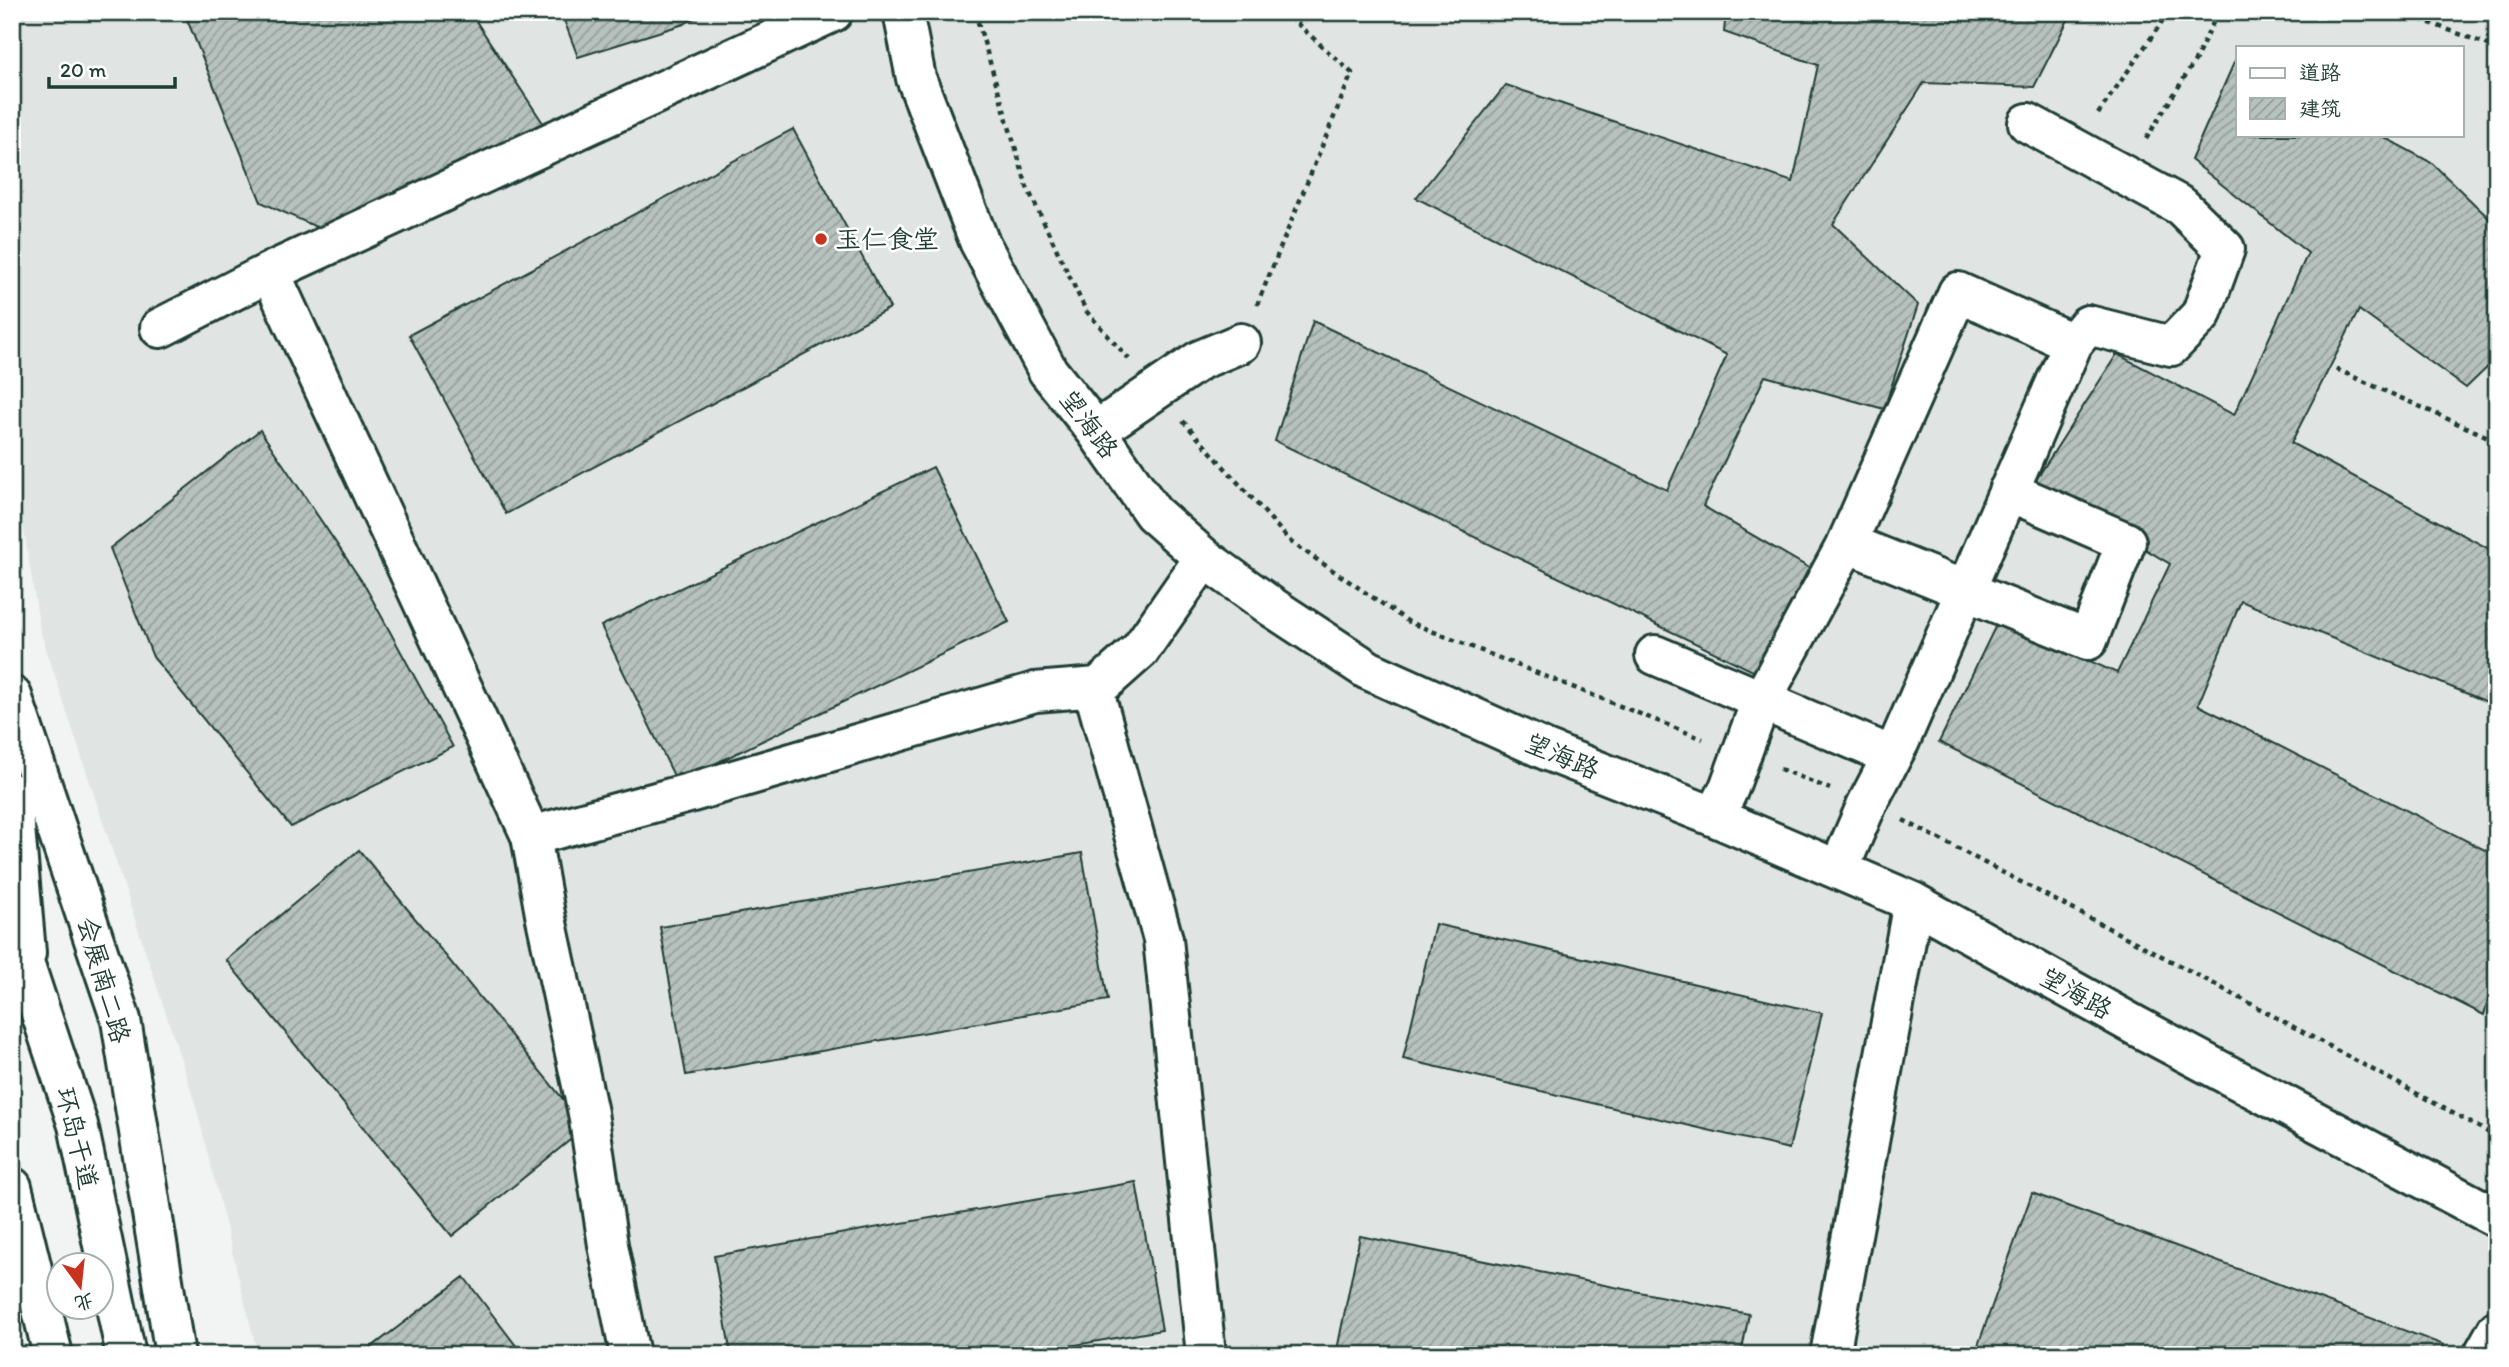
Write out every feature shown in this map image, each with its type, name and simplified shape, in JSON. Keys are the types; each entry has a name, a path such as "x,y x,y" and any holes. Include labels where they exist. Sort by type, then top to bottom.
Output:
{"main road":[{"path":"160,328 270,272 833,12"},
{"name":"望海路","path":"903,12 916,78 979,241 1048,371 1096,431 1153,513 1204,558 1272,607 1368,670 1548,751 1714,817 1913,902 2136,1026 2497,1218"},
{"path":"1839,869 1867,804 1892,756 2073,343 2088,324 2171,346 2202,315 2225,249 2181,206 2028,122"},
{"path":"270,272 531,835 545,914 588,1113 608,1245 630,1355"},
{"path":"1714,817 1729,788 1761,701 1847,543 1958,292 2073,343"},
{"path":"1096,431 1200,360 1241,343"},
{"path":"1847,543 2088,640 2126,542 2008,491"},
{"path":"1204,558 1140,650 1094,691 1163,939 1206,1355"},
{"path":"1655,655 1892,756"},
{"path":"531,835 716,786 1035,692 1098,687"},
{"name":"会展南二路","path":"12,696 121,1020 175,1355"},
{"path":"12,793 28,973"},
{"path":"1830,1355 1913,902"},
{"name":"环岛干道","path":"12,926 78,1125 126,1355"},
{"path":"12,1187 53,1355"},
{"path":"2483,1355 2497,1330"}],"path":[{"path":"1241,343 1352,73 1283,12"},
{"path":"1293,19 1297,12"},
{"path":"2075,146 2169,12"},
{"path":"2124,174 2196,59 2218,12"},
{"path":"2401,12 2497,48"},
{"path":"2336,369 2497,441"}],"shaded area":[{"path":"12,12 2497,12 2497,1355 258,1355 195,1102 40,630 12,455"}],"building":[{"path":"184,12 470,12 547,129 325,231 261,202"},
{"path":"561,12 704,12 684,24 578,57"},
{"path":"1726,12 2072,12 2034,87 1924,83 1833,224 1918,305 1884,409 1765,376 1703,506 1809,568 1755,672 1275,441 1313,321 1667,490 1727,355 1416,198 1506,85 1793,182 1818,65 1724,32"},
{"path":"2236,58 2236,136 2382,136 2432,163 2497,226 2497,358 2466,388 2359,310 2291,443 2497,553 2497,706 2241,601 2198,705 2497,856 2497,967 2484,1015 1939,742 1998,621 2117,673 2170,564 2034,483 2117,354 2234,415 2308,253 2191,160"},
{"path":"793,129 890,308 506,514 409,335"},
{"path":"260,430 365,586 453,747 291,827 153,657 110,548"},
{"path":"933,467 1009,622 677,782 601,626"},
{"path":"359,850 586,1127 452,1236 226,960"},
{"path":"1082,853 1108,1000 686,1075 660,927"},
{"path":"1435,924 1822,1013 1789,1149 1403,1059"},
{"path":"1136,1182 1162,1330 1018,1355 731,1355 714,1256"},
{"path":"2032,1193 2444,1345 2440,1355 1977,1355 1975,1354"},
{"path":"1360,1236 1749,1314 1741,1355 1336,1355"},
{"path":"464,1277 523,1355 361,1355"}],"place":[{"name":"玉仁食堂","path":"821,239"}]}
